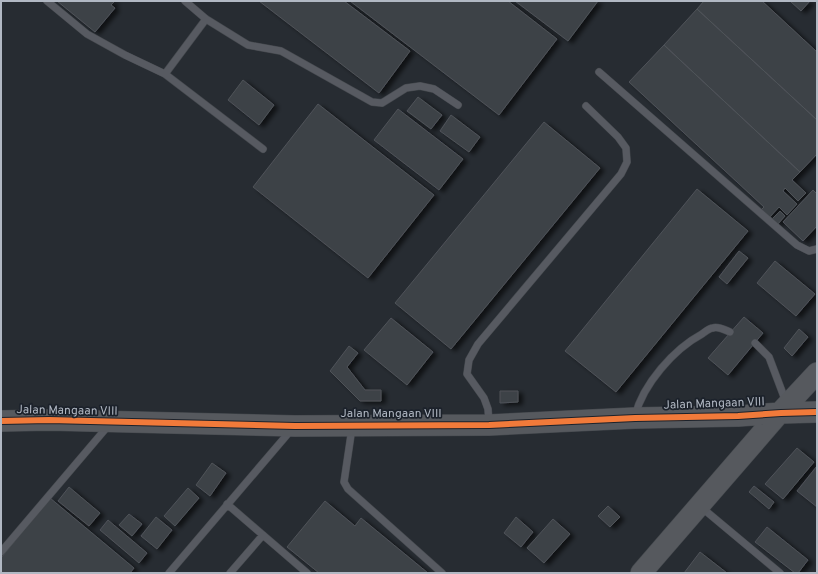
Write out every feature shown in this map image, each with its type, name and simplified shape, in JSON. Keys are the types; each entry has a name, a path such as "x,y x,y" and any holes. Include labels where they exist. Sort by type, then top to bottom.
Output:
{"street":[{"path":"641,573 817,373"},
{"name":"Jalan Mangaan VIII","path":"1,422 49,420 295,426 489,425 635,418 738,416 784,409 817,412"}],"lane":[{"path":"47,1 87,34 125,55 165,74 263,149"},
{"path":"185,1 206,19 248,45 282,51 372,102 382,103 406,88 420,86 434,88 458,105"},
{"path":"165,74 206,19"},
{"path":"599,72 797,245 809,251 817,249"},
{"path":"489,425 488,409 484,398 467,374 469,360 478,344 621,174 627,162 626,148 618,137 586,106"},
{"path":"635,418 637,408 647,388 678,351 693,339 712,328 723,329 730,332"},
{"path":"755,343 769,357 783,391 784,409"},
{"path":"1,552 110,422"},
{"path":"169,573 295,426"},
{"path":"352,426 344,482 348,489 442,573"},
{"path":"227,504 307,573"},
{"path":"700,506 780,573"},
{"path":"230,573 263,535"}],"building":[{"path":"57,1 115,1 111,5 115,8 95,32"},
{"path":"259,1 344,1 410,51 379,93"},
{"path":"350,1 508,1 557,39 499,115"},
{"path":"515,1 598,1 568,41"},
{"path":"704,1 762,1 817,52 817,120 697,9"},
{"path":"790,1 810,1 801,11"},
{"path":"697,9 817,120 817,154 800,172 664,45"},
{"path":"664,45 800,172 792,180 806,193 798,201 785,188 783,191 797,204 787,215 779,207 769,218 761,210 764,207 629,82"},
{"path":"243,80 274,105 259,125 228,100"},
{"path":"418,97 442,115 431,129 407,111"},
{"path":"318,104 434,195 368,278 253,187"},
{"path":"398,109 463,159 439,190 374,140"},
{"path":"451,115 480,137 469,152 440,131"},
{"path":"544,122 600,168 451,349 395,303"},
{"path":"697,189 748,231 616,392 565,351"},
{"path":"813,190 817,194 817,226 803,241 783,222"},
{"path":"780,211 785,216 778,224 772,219"},
{"path":"739,251 748,258 727,284 719,277"},
{"path":"775,261 815,294 796,316 757,283"},
{"path":"744,317 763,333 728,375 708,358"},
{"path":"391,318 433,352 407,385 364,350"},
{"path":"799,329 808,337 792,356 784,348"},
{"path":"349,346 358,353 347,367 365,390 381,390 381,401 360,401 330,371"},
{"path":"500,391 518,391 518,402 500,403"},
{"path":"797,448 814,462 783,499 765,484"},
{"path":"212,463 226,473 210,496 196,485"},
{"path":"817,466 817,507 797,491"},
{"path":"754,486 774,502 769,509 749,492"},
{"path":"69,487 100,513 89,526 58,501"},
{"path":"188,488 199,498 175,526 164,516"},
{"path":"50,498 134,568 130,573 1,573 1,558"},
{"path":"325,501 355,526 361,518 428,573 319,573 287,547"},
{"path":"608,506 620,517 610,527 598,516"},
{"path":"129,514 142,524 132,536 119,525"},
{"path":"156,517 172,530 157,549 141,536"},
{"path":"516,517 533,532 521,547 504,533"},
{"path":"553,519 570,534 544,563 527,548"},
{"path":"108,520 147,553 139,563 100,530"},
{"path":"767,527 808,560 798,573 795,573 755,542"},
{"path":"700,552 727,573 684,573"}],"cycle path":[{"path":"1,421 49,420 295,426 489,425 635,418 738,416 817,412"}]}
